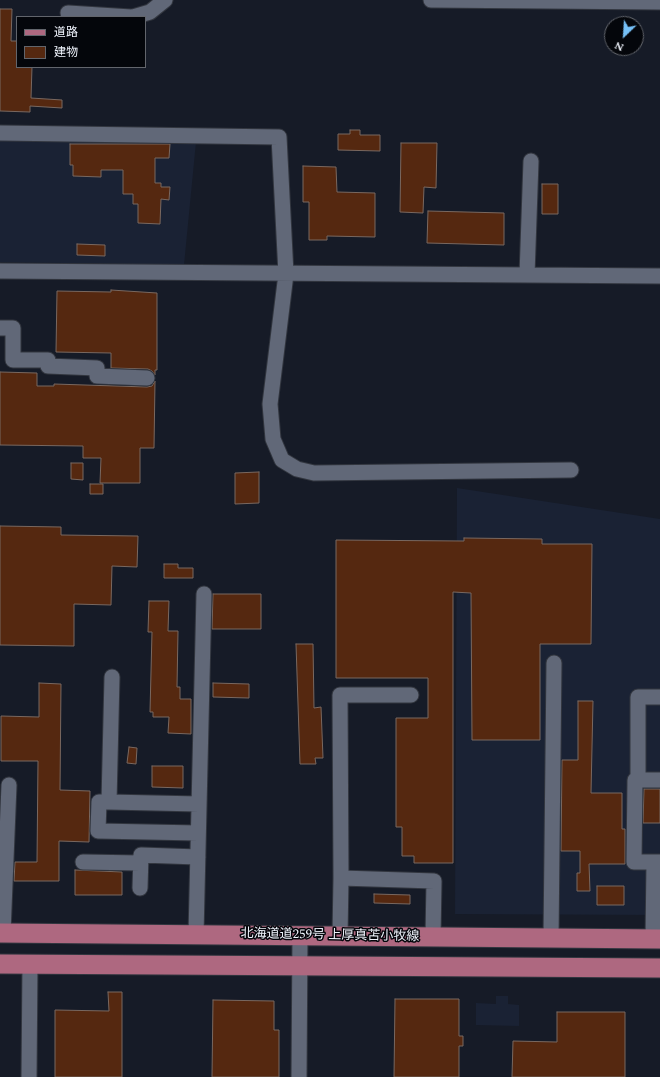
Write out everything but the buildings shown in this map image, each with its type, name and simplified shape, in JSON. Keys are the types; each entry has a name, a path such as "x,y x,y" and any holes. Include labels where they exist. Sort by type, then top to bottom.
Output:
{"main road":[{"name":"北海道道259号 上厚真苫小牧線","path":"2,933 657,939"},
{"path":"0,964 660,968"}],"street":[{"path":"136,16 150,12 165,0"},
{"path":"431,0 660,2"},
{"path":"68,13 116,16"},
{"path":"0,133 279,137 286,274 270,404 273,439 282,460 297,469 314,473 571,470"},
{"path":"527,275 532,161"},
{"path":"0,271 660,276"},
{"path":"0,328 13,328 13,360 48,360 48,366 97,368 97,376 147,378"},
{"path":"196,935 204,594"},
{"path":"551,938 554,663"},
{"path":"109,802 112,677"},
{"path":"340,936 340,695 411,695"},
{"path":"638,780 638,697 660,697"},
{"path":"657,939 657,862 634,862 635,780 660,780"},
{"path":"2,933 9,785"},
{"path":"198,833 98,831 99,802 199,804"},
{"path":"140,888 141,855 198,857"},
{"path":"83,862 140,863"},
{"path":"341,878 434,881 433,937"},
{"path":"299,1077 300,936"},
{"path":"29,1077 30,964"}],"shaded area":[{"path":"0,138 196,142 184,265 0,262"},
{"path":"457,488 660,519 660,915 455,914"},
{"path":"496,996 508,996 508,1004 519,1005 519,1026 476,1025 476,1003 496,1004"}]}
